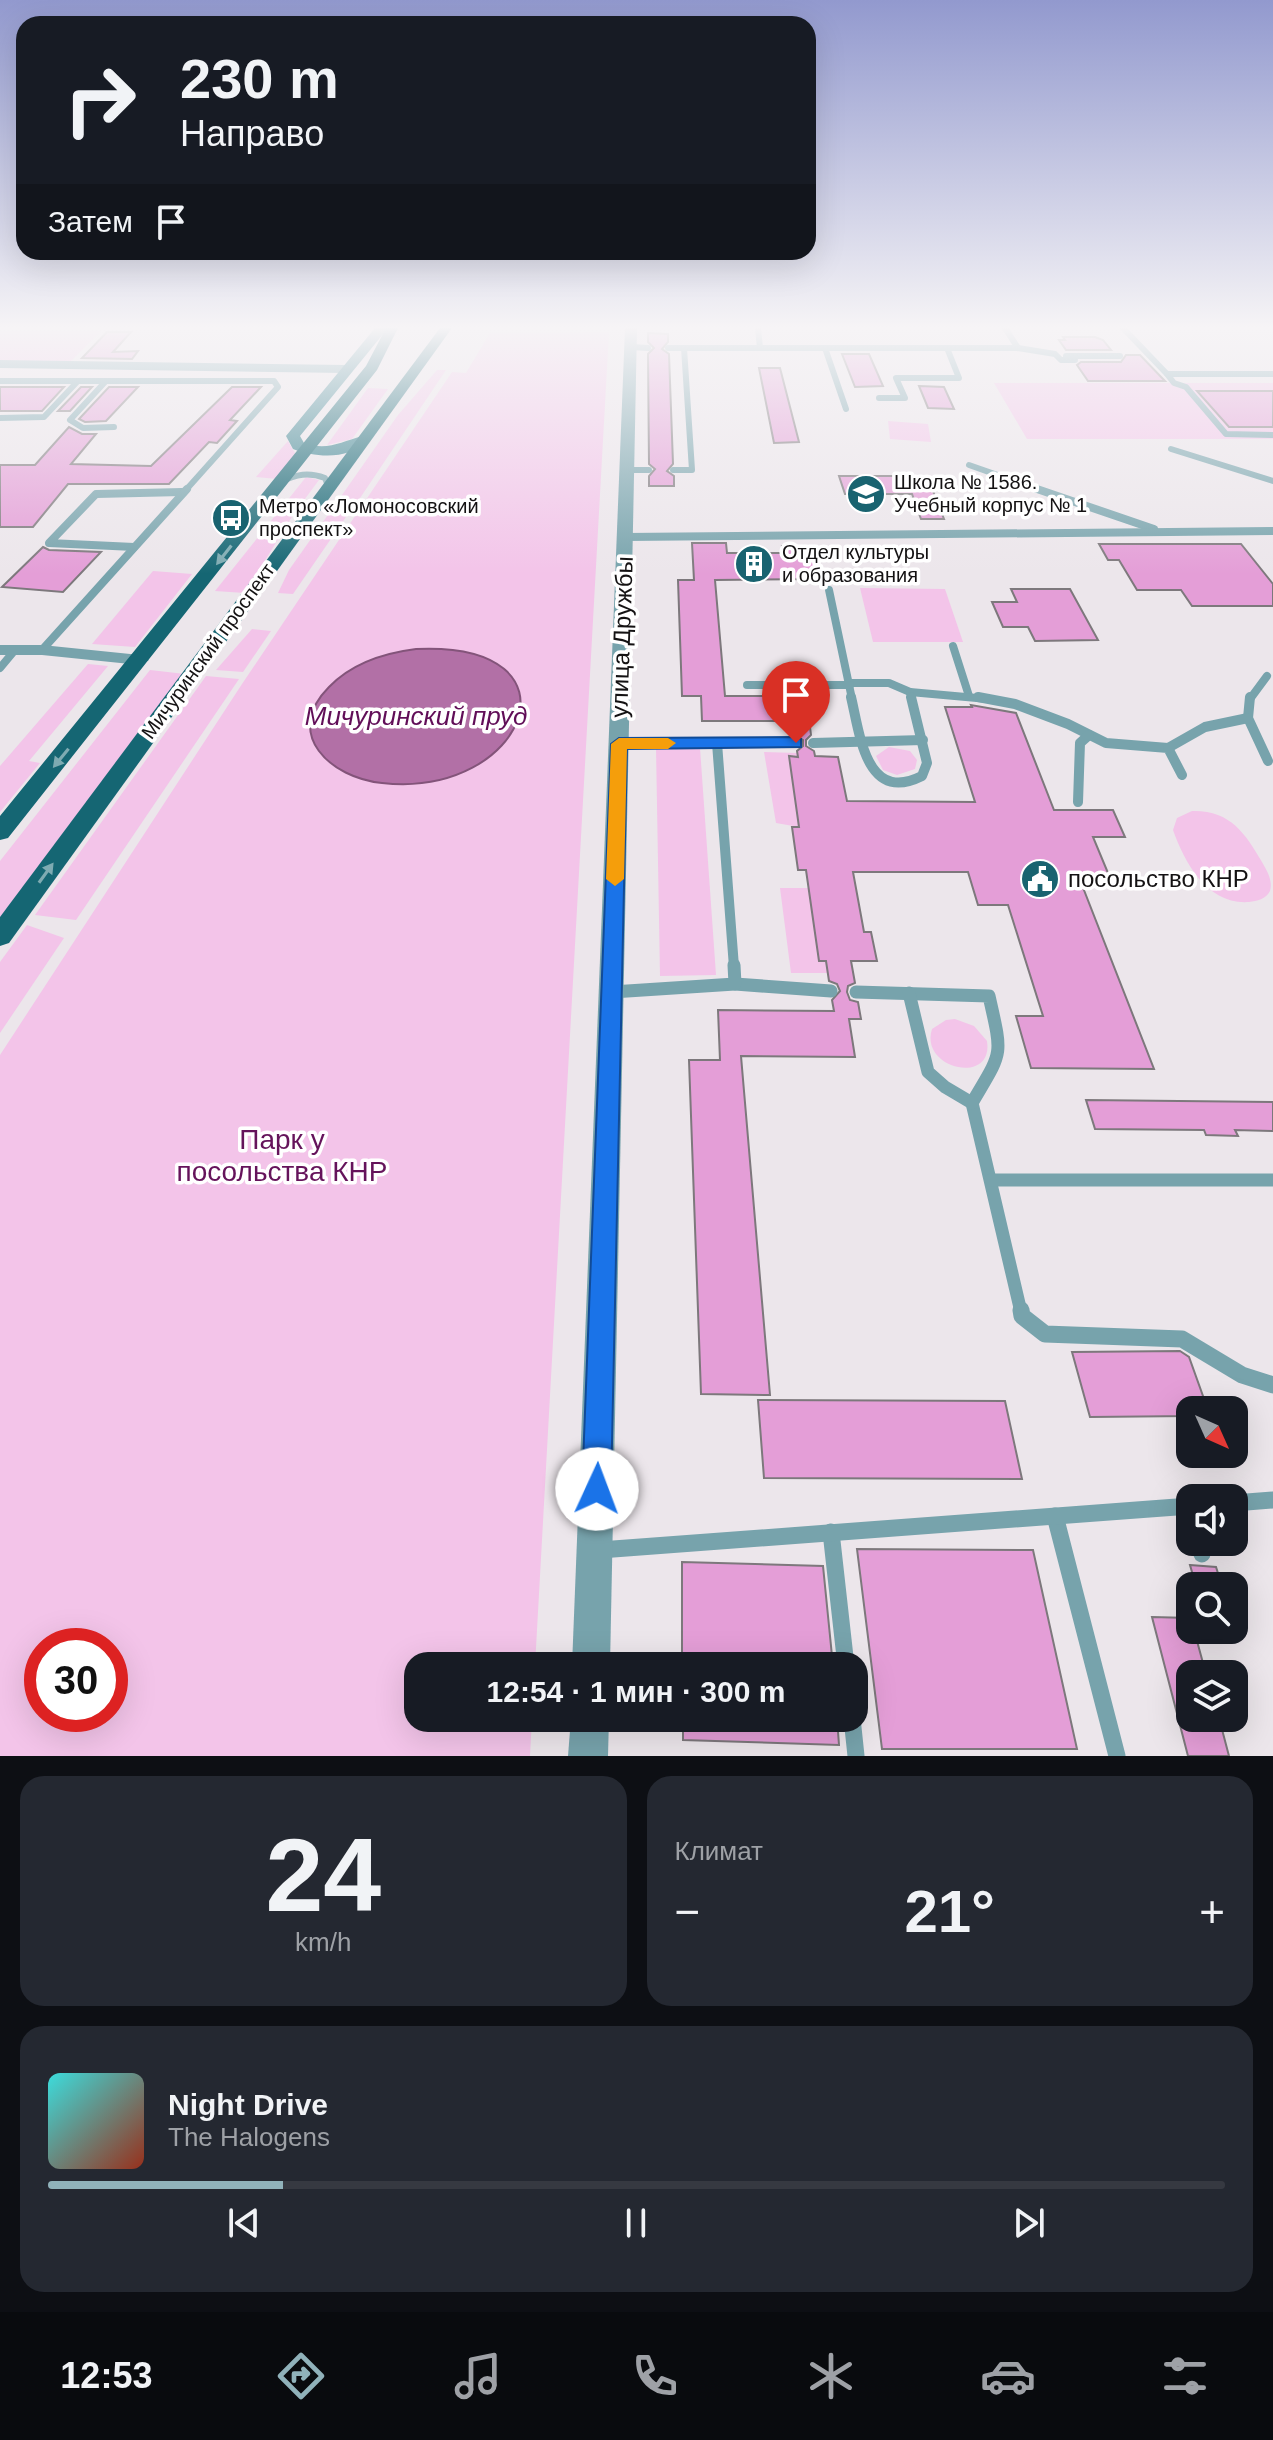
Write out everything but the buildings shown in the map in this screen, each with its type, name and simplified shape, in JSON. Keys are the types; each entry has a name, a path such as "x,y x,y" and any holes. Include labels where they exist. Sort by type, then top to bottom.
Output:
{"main road":[{"path":"314,410 293,436 294,443 307,450 334,451 362,440"},
{"name":"Мичуринский проспект","path":"0,832 338,410"},
{"name":"Мичуринский проспект","path":"0,936 385,410"}],"street":[{"name":"улица Дружбы","path":"591,1652 629,410"},
{"path":"7,650 42,650 140,660"},
{"path":"588,1756 589,1732"}],"lane":[{"path":"0,418 44,417 51,410"},
{"path":"78,410 70,420 83,428 114,427"},
{"path":"42,650 257,410"},
{"path":"673,470 692,470 688,410"},
{"path":"1206,410 1226,434 1273,435"},
{"path":"1171,449 1273,481"},
{"path":"969,465 1163,532"},
{"path":"627,470 649,470"},
{"path":"281,482 309,474 325,478 328,486"},
{"path":"134,547 49,543 96,494 182,492"},
{"path":"625,537 1273,531"},
{"path":"829,590 862,741 874,772 896,783 911,782 922,776 927,763 910,692"},
{"path":"953,646 969,696"},
{"path":"0,668 7,650"},
{"path":"1267,676 1250,695 1248,718 1268,761"},
{"path":"747,685 889,683 910,692 969,696 1015,704 1106,743 1168,748 1205,727 1248,718"},
{"path":"1078,802 1080,743 1089,735"},
{"path":"813,743 923,740"},
{"path":"717,743 735,984"},
{"path":"619,744 796,743"},
{"path":"1168,748 1182,775"},
{"path":"612,992 735,984 831,991"},
{"path":"856,992 989,996 1000,1053 996,1068 983,1082 972,1103 1022,1316 1045,1334 1182,1339 1242,1375 1273,1385"},
{"path":"909,993 928,1072 945,1087 972,1103"},
{"path":"991,1180 1273,1180"},
{"path":"1248,1502 1273,1500"},
{"path":"595,1550 1055,1516 1176,1511"},
{"path":"1055,1516 1117,1756"},
{"path":"831,1532 844,1652"},
{"path":"853,1732 856,1756"}],"green space":[{"path":"352,410 373,410 352,439 327,445"},
{"path":"402,410 419,410 354,507 335,505"},
{"name":"Парк у посольства КНР","path":"426,410 605,410 536,1652 404,1652 404,1732 531,1732 530,1756 0,1756 0,1055 242,684"},
{"path":"1010,410 1273,410 1273,439 1027,439"},
{"path":"888,421 928,424 931,442 890,439"},
{"path":"288,441 296,455 277,479 256,477"},
{"path":"306,477 319,480 293,515 245,593 215,591"},
{"path":"330,512 348,514 293,594 278,593 289,570"},
{"path":"153,571 192,574 135,647 92,644"},
{"path":"860,588 945,589 963,642 873,642"},
{"path":"252,629 271,631 243,672 216,670"},
{"path":"88,664 108,666 29,761 40,763 0,812 0,766"},
{"path":"150,670 185,674 0,924 0,861"},
{"path":"206,676 239,679 76,920 35,915"},
{"path":"889,747 910,751 917,760 915,769 897,775 883,770 876,756"},
{"path":"656,748 700,748 716,975 660,976"},
{"path":"764,752 797,753 798,757 789,757 799,827 776,823"},
{"path":"1192,811 1217,814 1242,833 1269,876 1271,887 1266,896 1252,902 1234,901 1210,890 1200,880 1184,856 1173,830 1177,818"},
{"path":"780,888 808,888 819,960 826,961 828,973 791,973"},
{"path":"27,925 64,938 0,1033 0,962"},
{"path":"955,1019 974,1026 987,1041 986,1055 980,1064 969,1068 957,1067 936,1054 931,1043 932,1029 946,1020"}],"water":[{"name":"Мичуринский пруд","path":"416,649 470,653 504,669 519,692 518,719 502,746 472,768 432,782 382,783 363,779 330,763 312,737 310,721 316,704 329,687 358,665 380,656"}],"slow traffic":[{"path":"615,879 619,744 668,743"}],"place":[{"name":"Школа № 1586. Учебный корпус № 1","path":"866,494"},
{"name":"Метро «Ломоносовский проспект»","path":"231,518"},
{"name":"Отдел культуры и образования","path":"754,564"},
{"name":"посольство КНР","path":"1040,879"}],"route":[{"path":"597,1489 619,744 796,743"}]}
